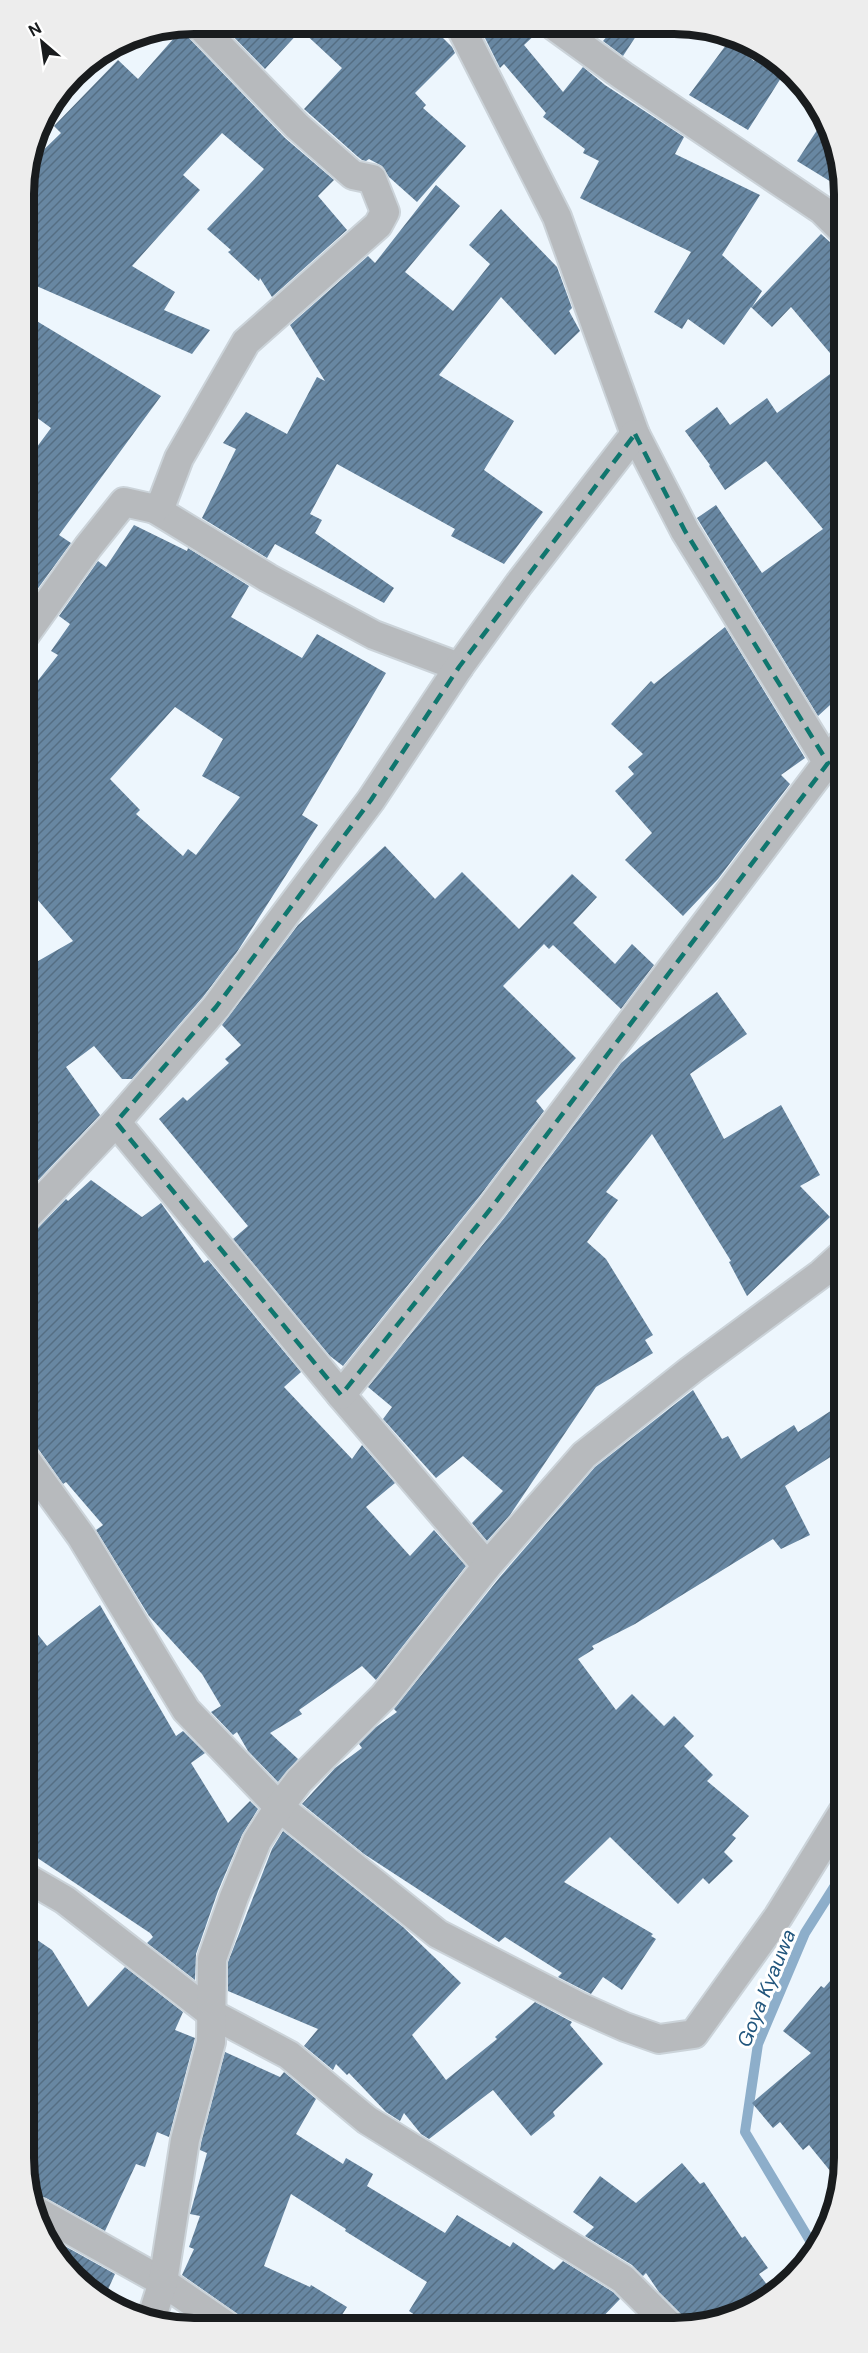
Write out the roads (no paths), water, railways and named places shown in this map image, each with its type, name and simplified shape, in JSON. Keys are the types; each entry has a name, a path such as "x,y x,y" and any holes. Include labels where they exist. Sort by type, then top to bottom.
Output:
{"street":[{"path":"464,34 557,217 635,434 685,531 834,751"},
{"path":"565,34 623,76 822,210 834,222"},
{"path":"155,509 163,500 179,458 246,342 378,225 386,212 372,179 352,175 305,133 209,35"},
{"path":"34,1208 116,1122 216,1007 371,800 459,667 519,584 635,434"},
{"path":"35,621 124,502 155,509 268,579 374,635 459,667"},
{"path":"341,1395 492,1207 834,755"},
{"path":"116,1122 341,1395 488,1566"},
{"path":"153,2313 163,2282 185,2140 211,2042 212,1959 257,1841 279,1807 299,1781 384,1696 488,1566 584,1455 691,1370 833,1263"},
{"path":"34,1472 81,1536 186,1710 279,1807 438,1934 578,2006 658,2039 694,2034 778,1917 833,1828"},
{"path":"34,1882 65,1900 212,2014 289,2055 366,2120 623,2279 662,2318"},
{"path":"46,2216 163,2282 215,2318"}],"waterway":[{"name":"Goya Kyauwa","path":"810,2241 745,2132 758,2044 805,1933 833,1889"}]}
